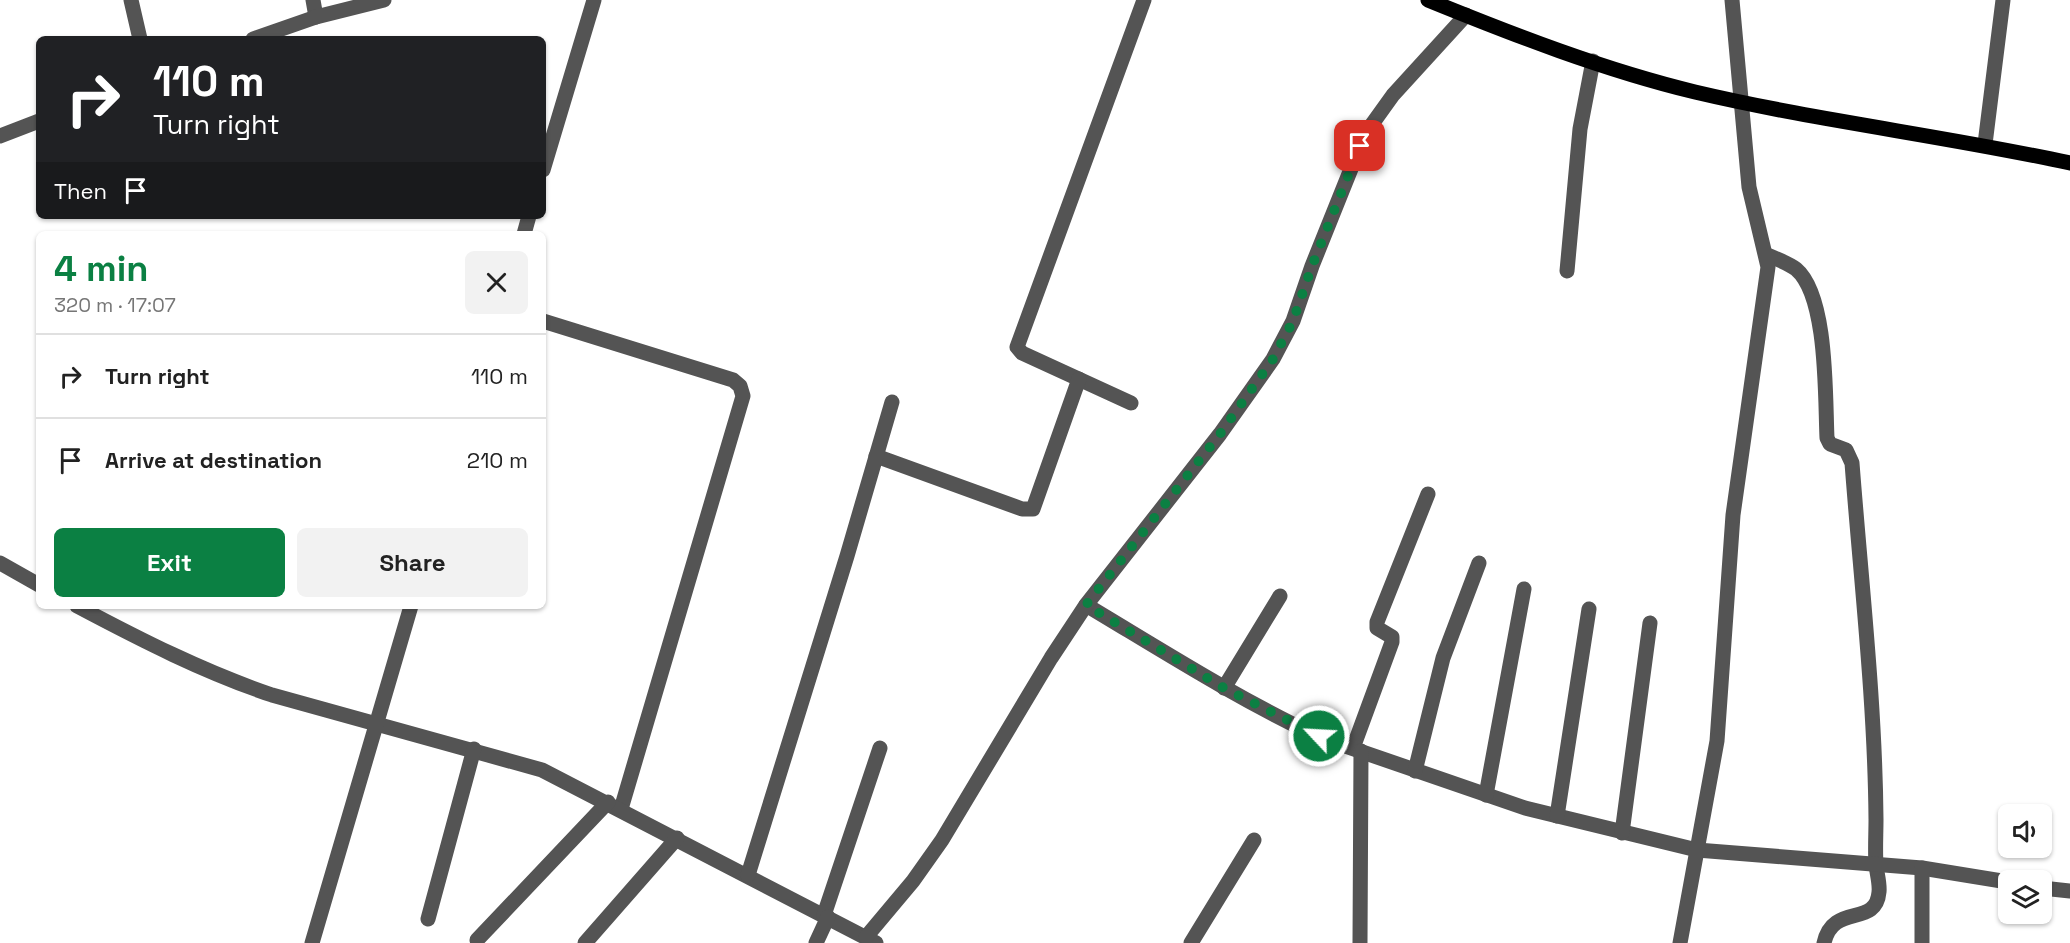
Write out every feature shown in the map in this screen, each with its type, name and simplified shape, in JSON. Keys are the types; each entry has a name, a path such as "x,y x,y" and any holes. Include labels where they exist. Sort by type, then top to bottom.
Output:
{"main road":[{"path":"1428,0 1593,61 1683,89 1743,103 1985,144 2070,162"}],"street":[{"path":"131,0 139,36"},
{"path":"313,0 316,17"},
{"path":"262,36 316,17 384,0"},
{"path":"546,160 594,0"},
{"path":"1131,403 1022,353 1017,347 1144,0"},
{"path":"1680,943 1718,741 1733,515 1766,283 1767,255 1749,187 1732,0"},
{"path":"1985,144 2003,0"},
{"path":"83,609 161,650 231,681 272,695 474,749 542,770 871,940 942,840 1051,658 1086,605 1220,434 1273,359 1293,321 1312,266 1365,134 1393,95 1466,15"},
{"path":"1567,271 1580,129 1593,61"},
{"path":"0,136 36,122"},
{"path":"1767,255 1796,270 1812,293 1820,325 1827,438 1830,444 1846,450 1852,463 1875,773 1876,863 1879,892 1873,908 1836,921 1830,927 1824,943"},
{"path":"477,940 614,806 743,396 740,386 733,381 546,322"},
{"path":"876,456 1022,509 1034,509 1079,380"},
{"path":"748,875 892,402"},
{"path":"1360,943 1357,750 1393,640 1379,631 1377,622 1428,494"},
{"path":"0,563 36,583"},
{"path":"1415,771 1443,658 1479,563"},
{"path":"1486,795 1524,589"},
{"path":"1224,688 1280,596"},
{"path":"1086,605 1224,688 1300,728 1486,795 1622,833 1697,850 1876,863 1998,880"},
{"path":"312,943 410,609"},
{"path":"1557,816 1589,609"},
{"path":"1622,833 1650,622"},
{"path":"816,943 880,748"},
{"path":"428,919 474,749"},
{"path":"585,943 677,838"},
{"path":"1191,943 1254,840"},
{"path":"1922,868 1922,943"},
{"path":"2052,889 2070,891"}],"route":[{"path":"1319,736 1224,688 1086,605 1220,434 1273,359 1293,321 1312,266 1360,146"}]}
